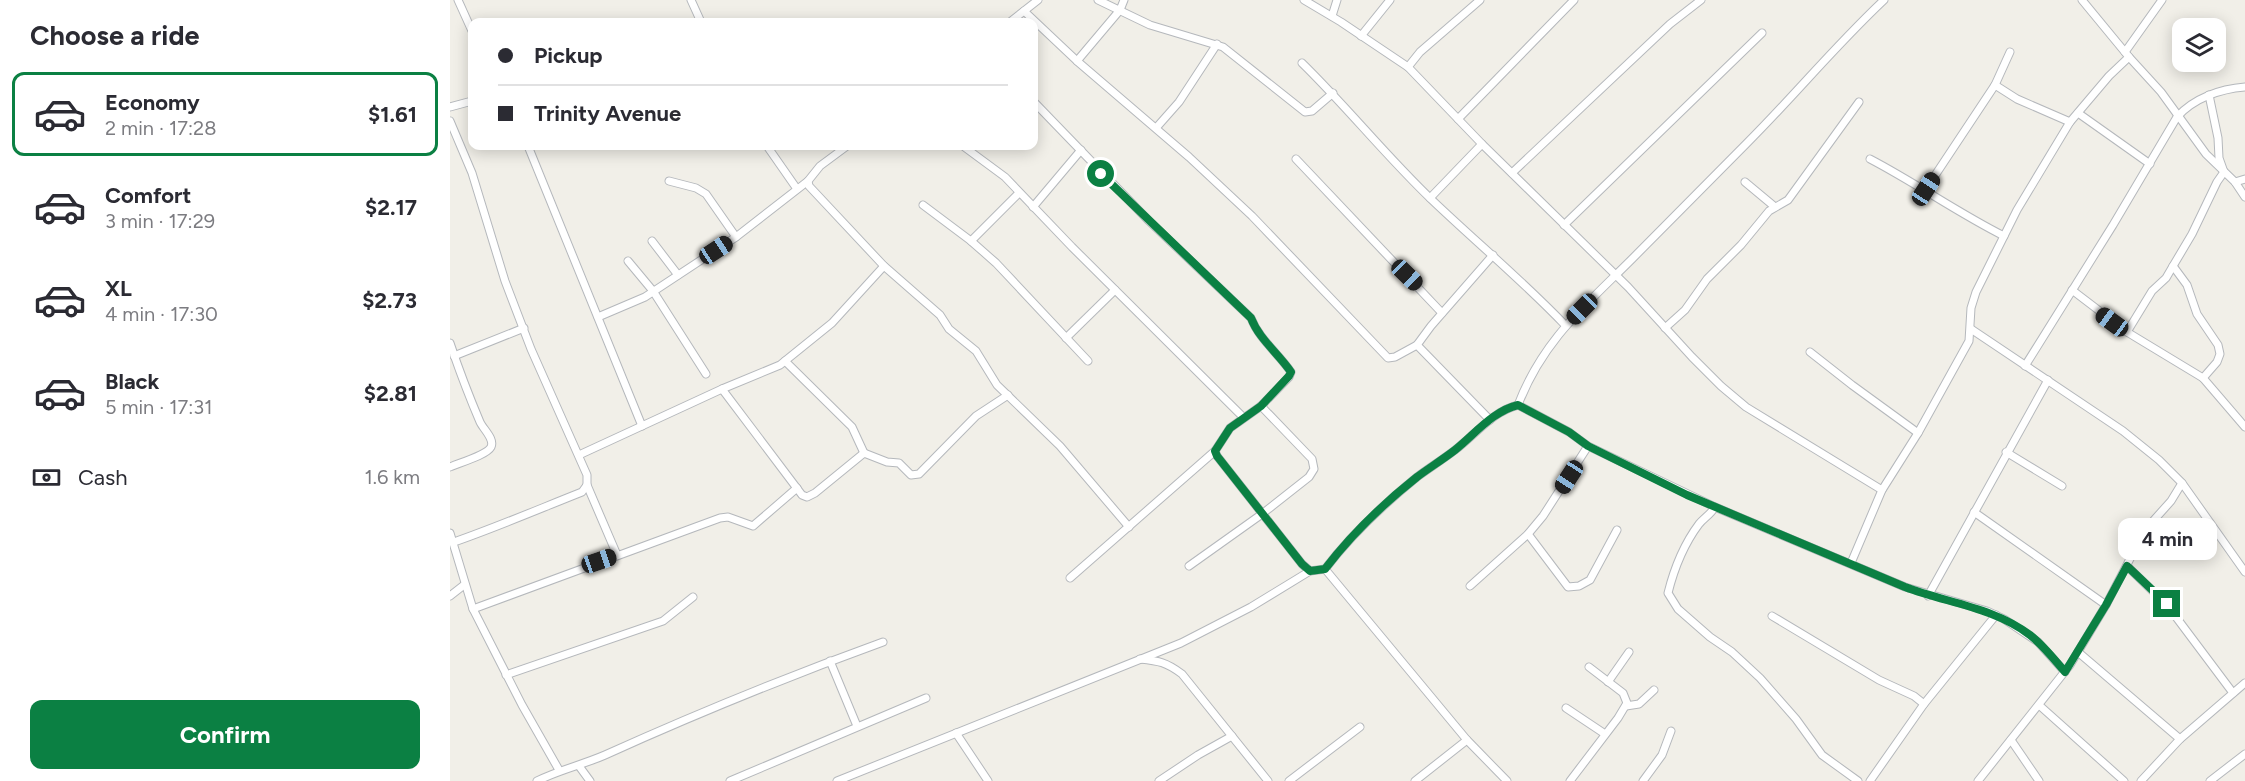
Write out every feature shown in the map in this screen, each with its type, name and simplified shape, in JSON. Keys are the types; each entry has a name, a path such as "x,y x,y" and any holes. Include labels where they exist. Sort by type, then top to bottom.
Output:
{"street":[{"path":"458,0 468,22"},
{"path":"691,0 699,18"},
{"path":"1015,18 1038,0"},
{"path":"1098,0 1150,25 1217,44 1305,112 1312,111 1334,93"},
{"path":"1077,61 1120,10 1124,0"},
{"path":"1304,0 1408,67 1692,357 1746,406 1882,490"},
{"path":"1332,16 1337,0"},
{"path":"1361,36 1390,0"},
{"path":"1408,67 1420,52 1480,0"},
{"path":"1458,119 1574,0"},
{"path":"1512,172 1670,24 1701,0"},
{"path":"1518,405 1537,366 1565,325 1751,139 1856,26 1884,0"},
{"path":"2082,0 2161,92 2206,154 2235,182 2245,197"},
{"path":"1851,563 1882,490 1918,433 1969,341 1971,308 1976,292 2042,167 2070,122 2127,55 2162,0"},
{"path":"1024,11 1031,18"},
{"path":"1038,24 1252,216 1388,358 1395,357 1417,345 1493,255"},
{"path":"1564,225 1762,33"},
{"path":"1156,128 1179,102 1217,44"},
{"path":"1926,189 1995,85 2010,52"},
{"path":"1302,63 1334,93 1430,198 1565,325"},
{"path":"1995,85 2017,99 2070,122"},
{"path":"2025,366 2177,117 2192,102 2245,87"},
{"path":"2209,96 2218,138 2219,158 2224,172"},
{"path":"450,107 468,102"},
{"path":"1665,328 1685,310 1707,279 1769,211 1788,200 1859,102"},
{"path":"1038,106 1149,221 1251,318 1255,329 1291,372 1261,406 1243,417 1224,434 1215,451 1070,578"},
{"path":"2078,112 2150,164"},
{"path":"450,122 472,173 505,281 540,369 588,475 587,484 582,492 454,542"},
{"path":"1430,198 1482,144"},
{"path":"530,150 642,426"},
{"path":"770,150 798,189"},
{"path":"598,317 653,291 736,237 808,181 820,166 842,150"},
{"path":"968,150 1005,177 1243,417"},
{"path":"1033,207 1081,150"},
{"path":"1296,159 1442,313"},
{"path":"1870,159 1926,189 1959,212 2004,236"},
{"path":"2127,332 2152,291 2166,278 2173,267 2224,172"},
{"path":"2235,182 2245,179"},
{"path":"669,181 696,188 706,194 736,237"},
{"path":"808,181 809,186 884,266 940,315 949,329 976,351 993,380 1060,446 1129,526"},
{"path":"1745,182 1774,207"},
{"path":"971,241 1019,193"},
{"path":"923,205 996,263 1088,361"},
{"path":"652,240 678,275"},
{"path":"628,261 653,291 706,374"},
{"path":"579,455 785,361 832,323 884,266"},
{"path":"2173,267 2187,285 2197,314 2218,345 2220,354 2217,362 2203,378"},
{"path":"1066,338 1115,290"},
{"path":"2072,290 2127,332 2203,378 2245,427"},
{"path":"454,356 524,328"},
{"path":"1971,329 2141,445 2182,483 2245,572"},
{"path":"450,343 481,424 492,442 487,452 450,467"},
{"path":"1417,345 1490,420"},
{"path":"1810,352 1852,386 1918,433"},
{"path":"785,361 852,427 864,453 887,462 899,463 911,475 916,475 976,416 1008,395"},
{"path":"1928,596 2006,452 2048,381"},
{"path":"722,389 802,495 807,497 815,493 864,453"},
{"path":"837,781 1181,643 1251,607 1310,571 1325,569 1368,521 1416,478 1455,450 1490,420 1507,408 1518,405 1569,432 1588,446 1715,507 1928,596 1996,615 2029,635 2065,672"},
{"path":"1189,566 1262,514 1309,477 1314,469 1312,459 1261,406"},
{"path":"1470,586 1528,534 1547,511 1588,446"},
{"path":"1215,451 1262,514 1310,571"},
{"path":"2006,452 2062,486"},
{"path":"1978,781 2065,672 2106,605 2145,530 2171,501 2182,483"},
{"path":"587,484 617,555"},
{"path":"473,609 720,518 728,518 753,526 797,488"},
{"path":"1715,507 1711,514 1700,522 1689,540 1673,572 1668,593 1678,609 1710,637 1732,652 1760,678 1802,726 1822,755 1858,781"},
{"path":"1974,512 2106,605"},
{"path":"1528,534 1568,586 1579,586 1590,580 1617,530"},
{"path":"450,533 473,609 506,675 560,770"},
{"path":"2127,566 2167,604 2233,693"},
{"path":"1325,569 1467,740 1507,781"},
{"path":"450,596 464,585"},
{"path":"506,675 663,621 693,597"},
{"path":"1870,781 1924,704 1996,615"},
{"path":"1772,616 1879,680 1914,696 1924,704"},
{"path":"537,781 560,770 579,766 658,731 830,661 883,642"},
{"path":"1608,682 1629,652"},
{"path":"2078,652 2180,739"},
{"path":"1138,659 1158,660 1169,664 1182,674 1268,781"},
{"path":"830,661 857,726"},
{"path":"1570,781 1626,706 1627,700 1623,693 1589,667"},
{"path":"2141,781 2180,739 2245,683"},
{"path":"1626,706 1639,704 1654,690"},
{"path":"730,781 926,698"},
{"path":"2038,705 2124,781"},
{"path":"1566,708 1605,734"},
{"path":"1289,781 1360,727"},
{"path":"1643,781 1662,755 1671,730"},
{"path":"956,733 988,781"},
{"path":"1159,781 1232,736"},
{"path":"1414,781 1467,740"},
{"path":"2011,740 2039,781"},
{"path":"2210,781 2245,754"},
{"path":"579,766 590,781"}],"route":[{"path":"1101,174 1251,318 1263,340 1275,350 1291,372 1261,406 1243,417 1224,434 1215,451 1239,485 1310,571 1325,569 1347,542 1416,478 1455,450 1490,420 1507,408 1518,405 1569,432 1588,446 1687,495 1928,596 1964,604 2004,619 2038,642 2065,672 2127,566 2167,604"}]}
